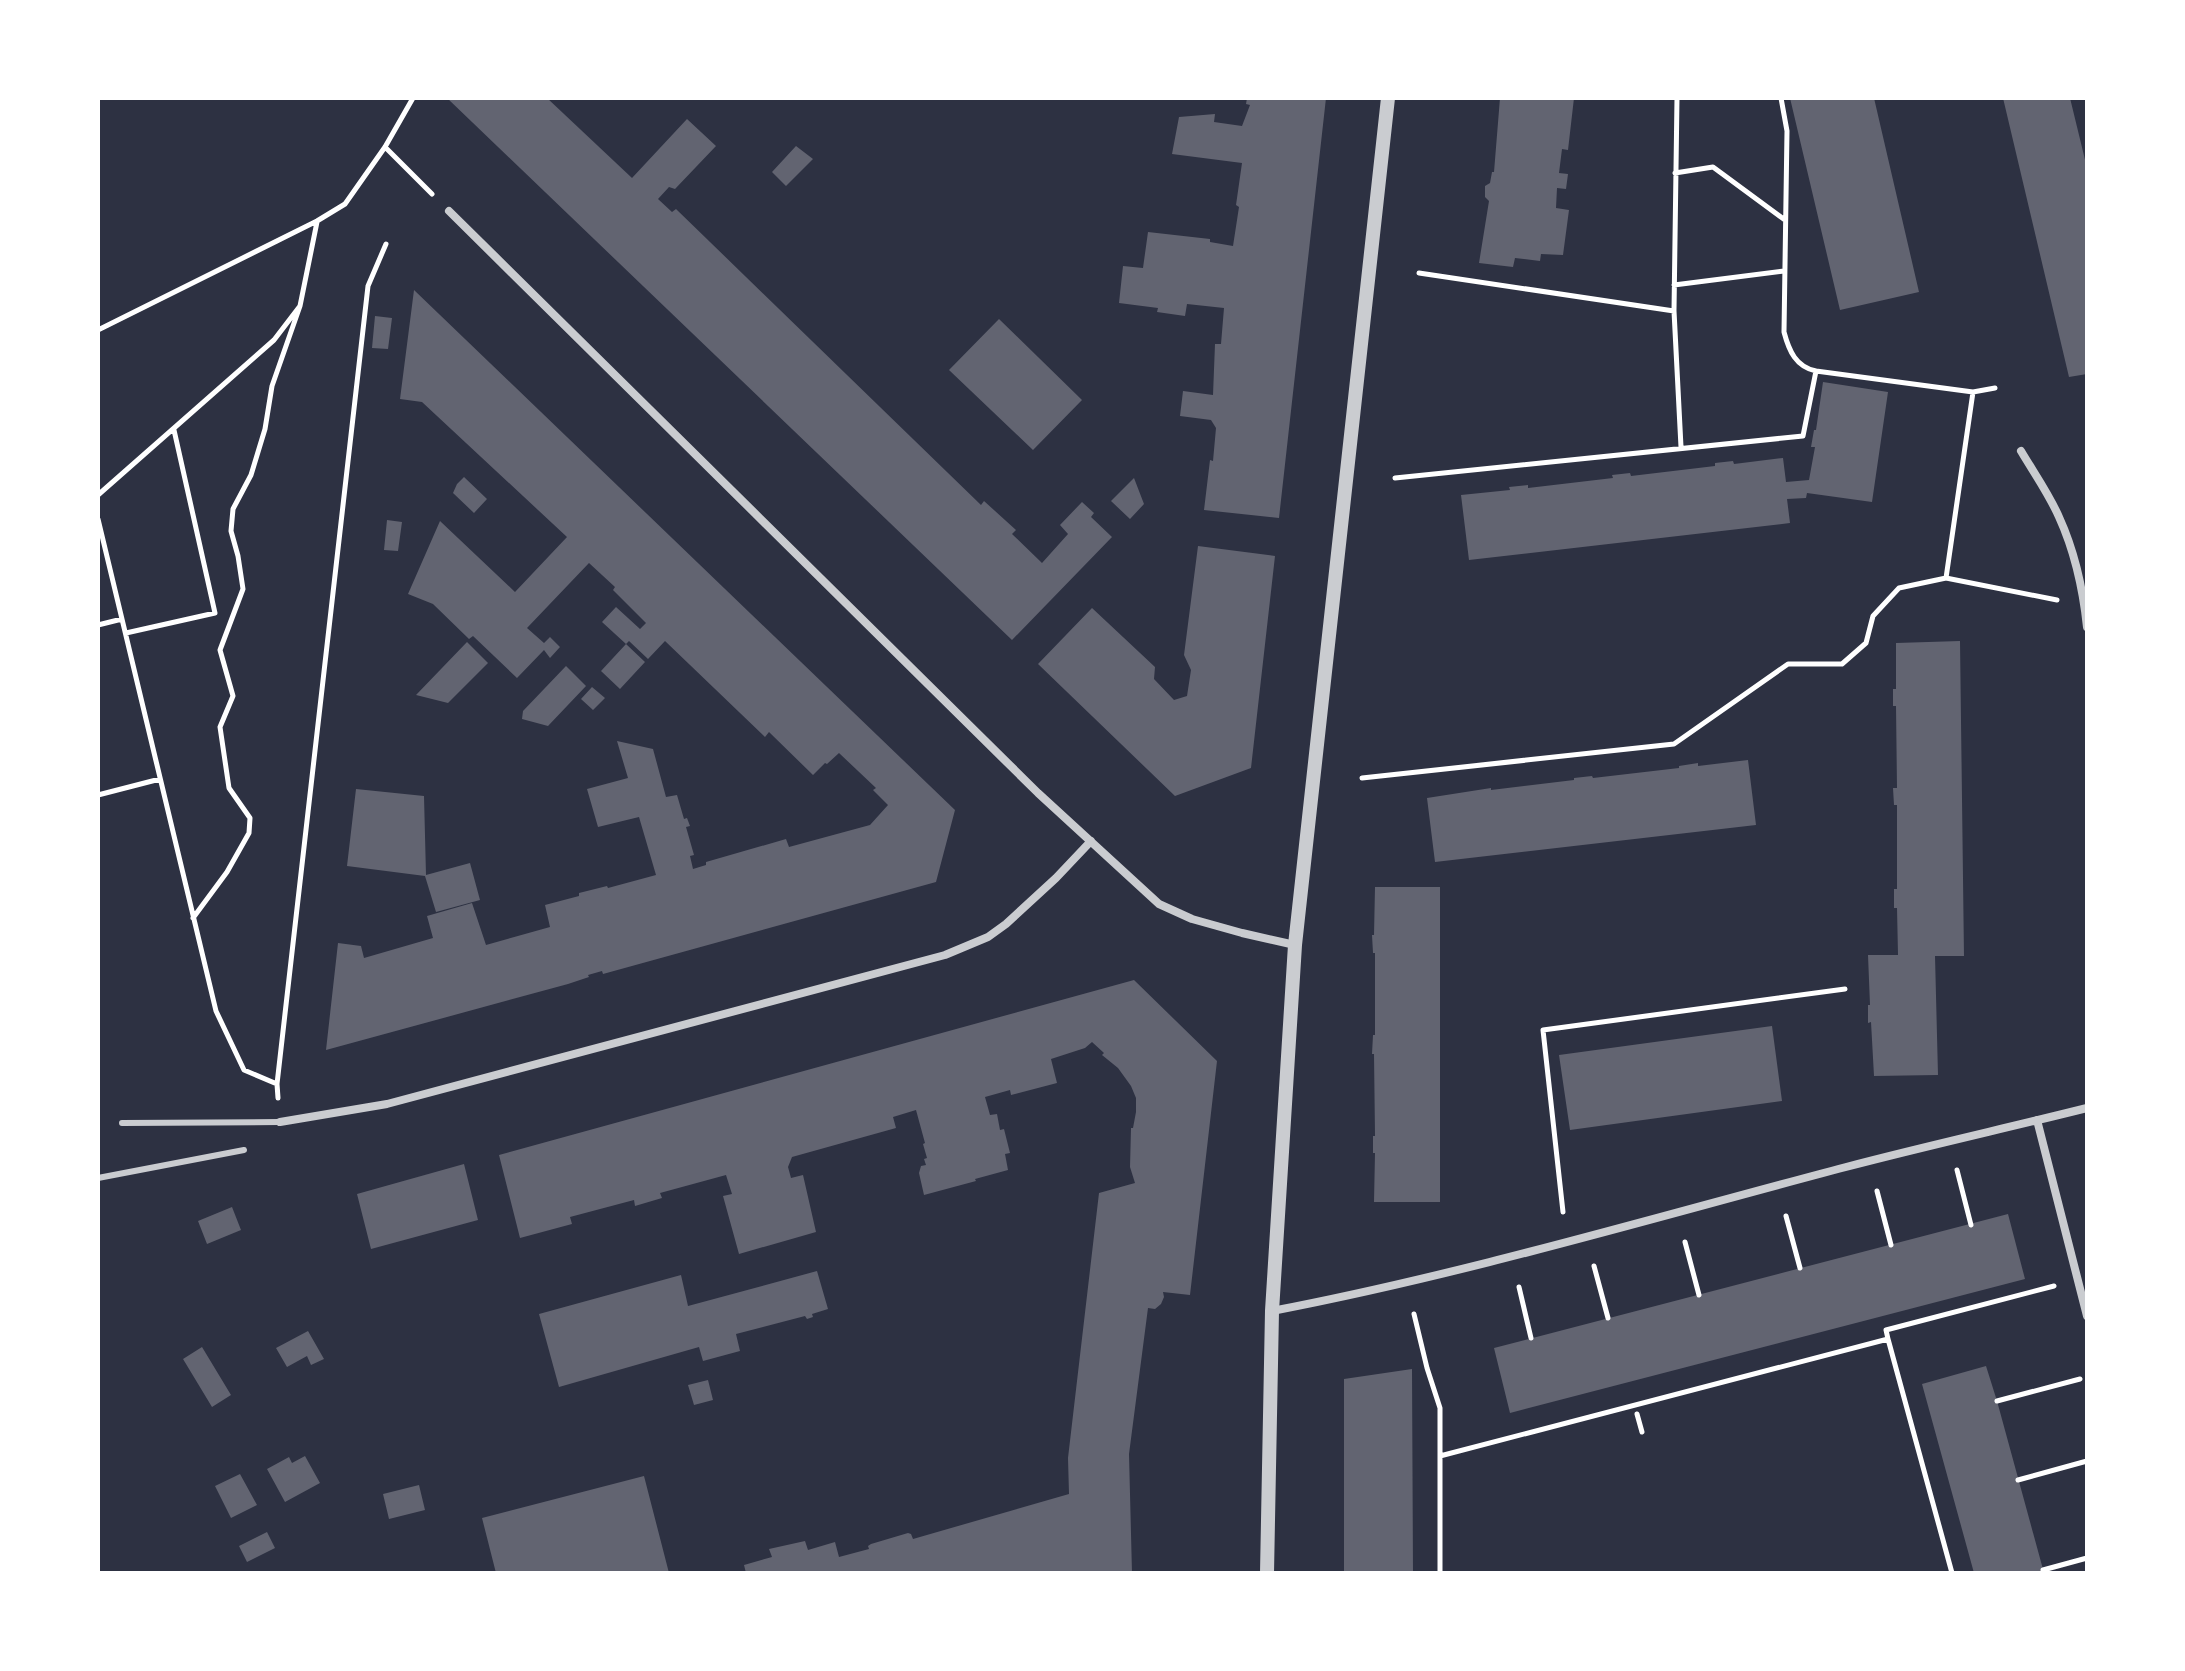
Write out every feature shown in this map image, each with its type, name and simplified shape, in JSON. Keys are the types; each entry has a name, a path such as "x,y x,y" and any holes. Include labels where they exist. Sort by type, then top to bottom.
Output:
{"street":[{"path":"1267,1573 1272,1311 1295,945 1388,98"},
{"path":"449,211 1018,773 1159,904 1192,919 1295,945"},
{"path":"2021,451 2061,524 2075,562 2087,627"},
{"path":"280,1122 387,1104 945,955 988,937 1006,924 1091,841"},
{"path":"1272,1311 1595,1235 1849,1166 2087,1108"},
{"path":"2037,1120 2087,1316"}],"lane":[{"path":"122,1123 280,1122"},
{"path":"98,1178 244,1150"}],"path":[{"path":"98,330 317,221 345,204 385,147 413,98"},
{"path":"1677,98 1674,311 1681,447"},
{"path":"1781,98 1787,131 1784,332 1788,348 1797,362 1816,371 1973,392 1995,388"},
{"path":"385,147 449,211"},
{"path":"1675,173 1713,167 1785,220"},
{"path":"193,918 227,872 249,833 250,818 229,788 220,727 233,696 220,650 243,589 231,531 233,509 251,475 265,429 272,386 300,306 317,221"},
{"path":"98,519 216,1011 244,1070 277,1084 368,286 386,244"},
{"path":"1674,285 1785,271"},
{"path":"1419,273 1674,311"},
{"path":"98,495 274,340 300,306"},
{"path":"1395,478 1803,436 1816,371"},
{"path":"1946,578 1973,392"},
{"path":"126,633 215,613 174,429"},
{"path":"1362,778 1674,744 1788,664 1842,664 1866,643 1873,616 1899,588 1946,578 2057,600"},
{"path":"98,625 122,619"},
{"path":"98,795 160,779"},
{"path":"1563,1212 1543,1030 1845,989"},
{"path":"1957,1170 1971,1225"},
{"path":"1877,1191 1891,1245"},
{"path":"1786,1216 1800,1268"},
{"path":"1685,1242 1699,1295"},
{"path":"1594,1266 1608,1318"},
{"path":"1952,1573 1886,1330 2055,1285"},
{"path":"1519,1287 1531,1338"},
{"path":"1414,1314 1440,1408 1440,1573"},
{"path":"1440,1456 1888,1339"},
{"path":"1997,1401 2080,1379"},
{"path":"1637,1414 1642,1432"},
{"path":"2018,1480 2087,1461"},
{"path":"2043,1570 2087,1558"}],"building":[{"path":"447,98 547,98 632,178 687,119 716,146 675,189 669,187 658,199 672,212 676,209 981,505 984,501 1016,530 1012,534 1042,563 1068,534 1060,525 1082,502 1094,513 1091,517 1112,537 1012,640"},
{"path":"1247,98 1326,98 1279,518 1204,510 1216,428 1211,420 1180,416 1183,391 1213,395 1215,344 1221,344 1224,308 1187,304 1185,316 1157,312 1158,308 1119,303 1123,266 1143,268 1148,232 1210,239 1210,242 1233,246 1242,163 1172,154 1179,117 1215,114 1214,122 1242,126 1250,105 1246,104"},
{"path":"1500,98 1574,98 1568,150 1562,149 1559,173 1568,174 1566,189 1557,188 1556,208 1569,210 1563,255 1541,254 1540,261 1515,258 1513,267 1479,263 1489,201 1485,197 1485,186 1490,183 1494,172"},
{"path":"1790,98 1874,98 1919,292 1840,310"},
{"path":"2003,98 2070,98 2087,168 2087,374 2069,377"},
{"path":"796,146 813,159 786,186 772,172"},
{"path":"414,290 955,810 936,882 603,974 602,971 568,984 326,1050 338,943 361,946 364,958 433,938 427,916 472,903 486,945 550,927 545,905 579,896 579,893 656,875 639,817 598,827 587,789 628,778 617,741 653,749 666,797 677,795 684,819 687,818 690,826 686,827 694,855 690,856 693,869 706,865 706,862 786,839 789,847 870,825 888,805 873,790 876,788 839,753 813,775 769,732 765,737 665,641 648,659 629,641 626,644 602,622 616,607 640,629 646,623 589,563 527,628 544,643 550,637 560,647 550,658 544,650 517,678 473,636 469,639 433,604 408,594 440,521 515,592 567,537 422,402 400,399"},
{"path":"375,316 392,318 388,349 372,348"},
{"path":"999,319 1082,400 1033,450 949,370"},
{"path":"1823,382 1888,392 1872,502 1807,493 1806,498 1787,499 1790,523 1469,560 1461,495 1510,490 1509,487 1528,485 1528,488 1613,478 1612,475 1630,473 1631,476 1715,466 1715,463 1783,458 1786,482 1809,480 1815,447 1811,447"},
{"path":"464,477 487,499 474,513 453,493"},
{"path":"1134,478 1144,504 1130,519 1111,501"},
{"path":"387,520 402,522 398,551 384,550"},
{"path":"1198,546 1275,556 1251,768 1175,796 1038,664 1092,608 1155,667 1154,679 1174,700 1187,696 1191,670 1184,655"},
{"path":"1960,641 1964,956 1935,956 1938,1075 1874,1076 1871,1022 1868,1023 1868,955 1898,955 1897,908 1894,908 1894,889 1897,889 1897,805 1894,805 1893,788 1897,788 1896,706 1893,706 1896,643"},
{"path":"467,642 488,663 448,703 416,695"},
{"path":"626,644 645,662 620,689 601,671"},
{"path":"566,666 586,686 548,726 522,719 523,711"},
{"path":"592,687 605,698 593,710 581,699"},
{"path":"1748,760 1756,825 1435,862 1427,798 1574,778 1679,768 1698,763 1698,766"},
{"path":"356,789 424,796 426,875 470,863 480,900 436,912 425,876 347,866"},
{"path":"1375,887 1440,887 1440,1202 1374,1202 1372,1054 1375,1035 1375,953 1372,935"},
{"path":"1134,980 1217,1061 1190,1295 1163,1292 1161,1304 1155,1309 1148,1308 1129,1454 1132,1573 746,1573 744,1565 772,1557 769,1549 805,1541 808,1550 835,1542 839,1557 908,1533 913,1539 1069,1494 1068,1458 1099,1193 1135,1183 1130,1167 1136,1098 1131,1086 1092,1042 1085,1048 1051,1059 1057,1083 1011,1095 1010,1090 985,1097 990,1115 997,1114 1000,1130 1004,1129 1010,1153 1005,1154 1008,1170 924,1195 919,1173 921,1166 926,1165 924,1159 927,1158 916,1110 893,1117 896,1128 792,1157 788,1167 791,1178 803,1175 816,1232 739,1254 723,1196 732,1194 726,1175 660,1193 662,1198 635,1206 634,1200 570,1217 572,1224 520,1238 499,1155"},
{"path":"1772,1026 1782,1101 1570,1130 1559,1055"},
{"path":"464,1164 478,1220 371,1249 357,1194"},
{"path":"232,1207 241,1230 207,1244 198,1221"},
{"path":"2008,1214 2025,1279 1510,1413 1494,1348"},
{"path":"817,1271 828,1309 807,1319 805,1316 736,1334 740,1351 703,1361 699,1347 559,1387 539,1314 681,1275 688,1306"},
{"path":"308,1331 324,1359 311,1365 307,1356 287,1367 276,1348"},
{"path":"202,1347 231,1395 212,1407 183,1359"},
{"path":"1986,1366 2044,1573 1974,1573 1922,1384"},
{"path":"1412,1369 1413,1573 1344,1573 1344,1379"},
{"path":"708,1380 713,1400 694,1405 688,1385"},
{"path":"305,1456 320,1483 285,1502 267,1469 289,1457 292,1463"},
{"path":"240,1474 257,1505 231,1518 215,1486"},
{"path":"644,1476 669,1573 496,1573 482,1518"},
{"path":"419,1485 425,1510 389,1519 383,1494"},
{"path":"267,1532 275,1548 247,1562 239,1546"}]}
